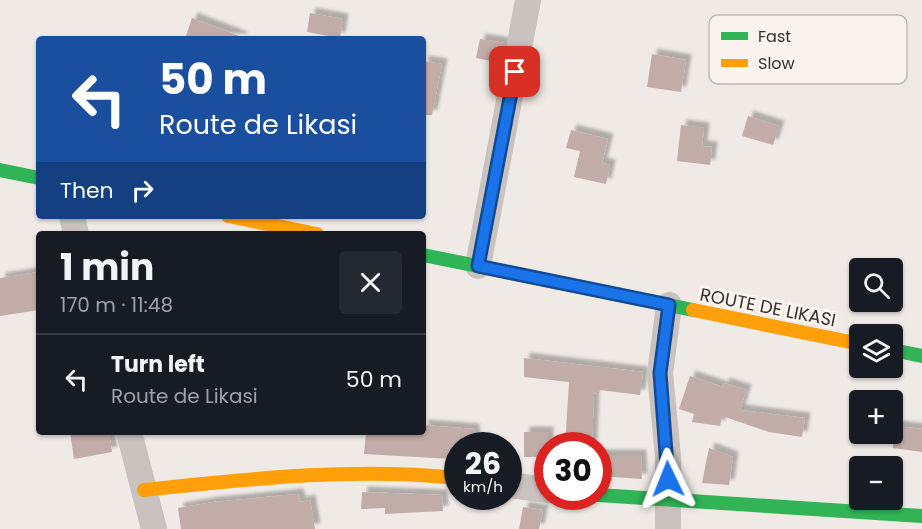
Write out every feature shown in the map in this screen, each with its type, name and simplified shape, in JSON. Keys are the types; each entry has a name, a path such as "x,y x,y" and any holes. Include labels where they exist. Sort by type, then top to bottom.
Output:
{"main road":[{"path":"0,170 36,177"},
{"path":"243,219 302,231"},
{"name":"ROUTE DE LIKASI","path":"426,256 849,342"},
{"path":"903,352 922,356"},
{"path":"144,490 308,474 444,476"},
{"path":"612,496 922,516"}],"street":[{"path":"478,266 528,0"},
{"path":"668,529 668,457 660,373 669,305"},
{"path":"130,435 154,529"}],"building":[{"path":"310,13 343,19 340,36 307,32"},
{"path":"192,18 239,36 186,36"},
{"path":"480,39 505,43 501,63 476,58"},
{"path":"652,54 686,60 681,92 647,87"},
{"path":"426,61 442,64 432,115 426,115"},
{"path":"748,116 779,126 773,145 742,136"},
{"path":"681,125 704,128 702,146 712,147 710,165 677,161"},
{"path":"571,130 608,139 602,163 610,165 606,184 574,177 580,151 566,148"},
{"path":"36,272 36,310 0,316 0,278"},
{"path":"524,358 643,372 640,395 600,390 599,394 594,393 593,432 566,432 569,382 524,377"},
{"path":"690,376 723,387 724,383 746,390 740,410 805,418 802,437 769,432 722,416 720,426 692,422 694,414 679,409"},
{"path":"426,425 474,429 474,432 444,432 444,459 364,454 366,435 426,435"},
{"path":"903,427 922,429 922,452 893,448 893,444 903,444"},
{"path":"524,432 534,432 534,457 524,457"},
{"path":"70,435 109,435 112,452 74,459"},
{"path":"709,448 733,457 729,485 702,483"},
{"path":"612,455 641,455 642,479 612,477"},
{"path":"362,492 442,495 443,511 385,514 385,508 361,509"},
{"path":"298,494 300,502 310,500 315,529 181,529 178,508"},
{"path":"523,507 543,510 539,529 519,529"}],"traffic: fast":[{"path":"0,170 36,177"},
{"path":"426,256 693,310"},
{"path":"903,352 922,356"},
{"path":"612,496 922,516"}],"traffic: slow":[{"path":"243,219 302,231"},
{"path":"693,310 849,342"},
{"path":"144,490 262,478 340,474 444,477"}],"route":[{"path":"515,72 478,266 669,305 660,373 668,479"}]}
